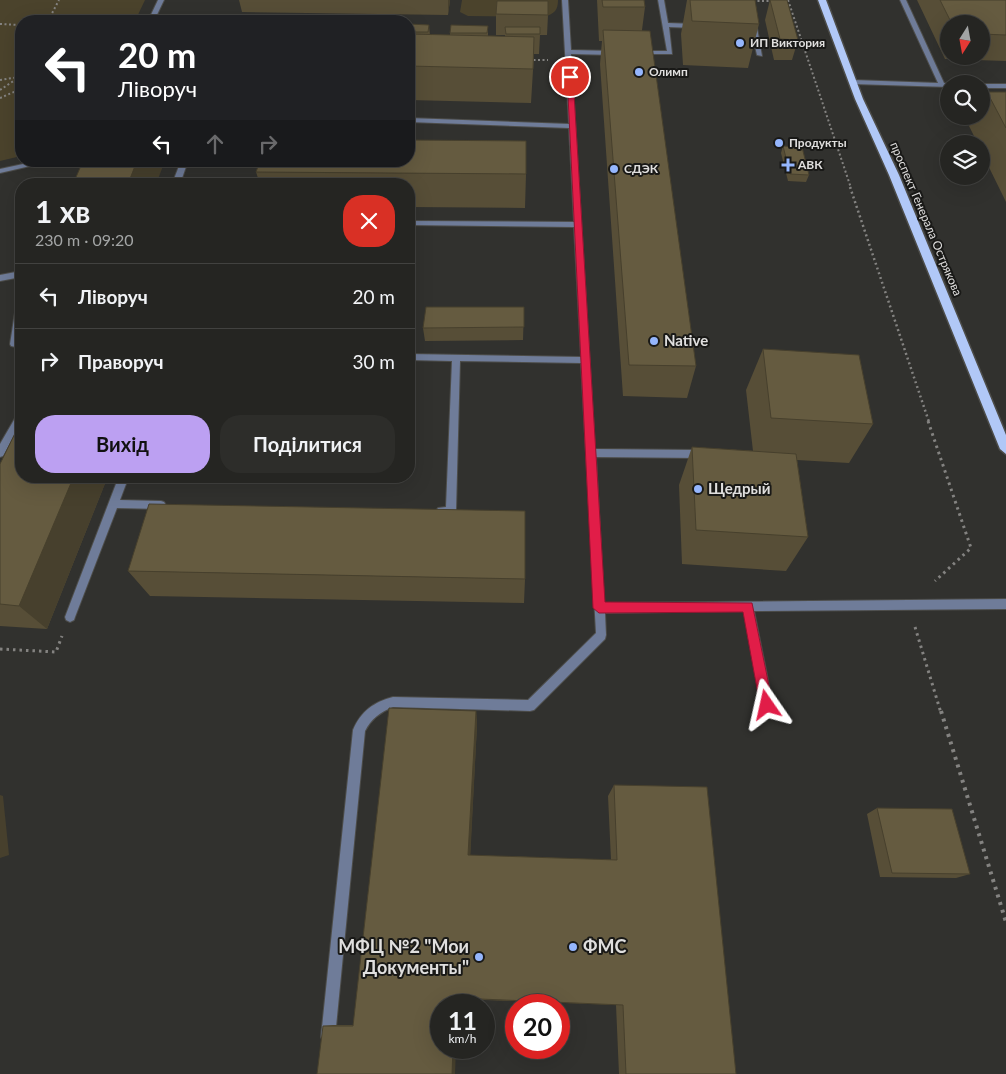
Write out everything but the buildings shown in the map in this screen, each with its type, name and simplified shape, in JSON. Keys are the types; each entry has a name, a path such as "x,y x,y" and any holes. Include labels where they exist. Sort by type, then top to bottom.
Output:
{"main road":[{"name":"проспект Генерала Острякова","path":"822,0 853,82 894,175 1006,448"}],"lane":[{"path":"154,15 161,0"},
{"path":"326,1054 359,730 364,718 376,707 394,702 530,706 601,635 565,0"},
{"path":"633,53 670,53 661,0"},
{"path":"903,0 940,75"},
{"path":"665,26 705,26"},
{"path":"744,27 754,28 760,55"},
{"path":"568,56 624,53"},
{"path":"853,82 940,85"},
{"path":"990,87 1003,88"},
{"path":"415,120 572,126"},
{"path":"0,172 22,167"},
{"path":"415,223 578,225"},
{"path":"0,278 15,275"},
{"path":"415,357 585,360"},
{"path":"431,511 451,511 456,358"},
{"path":"0,453 15,427"},
{"path":"590,453 700,454"},
{"path":"70,617 121,483"},
{"path":"112,504 172,505"},
{"path":"599,608 1006,604"},
{"path":"748,607 767,705"}],"path":[{"path":"51,15 59,0"},
{"path":"747,1 788,0 971,548 908,606 1006,922"},
{"path":"0,24 15,25"},
{"path":"529,60 568,56"},
{"path":"0,80 15,77"},
{"path":"0,90 15,80"},
{"path":"0,98 15,92"},
{"path":"0,649 56,652 70,617"}],"shaded area":[{"path":"0,0 145,0 138,15 15,15 15,157 0,161"},
{"path":"462,0 558,0 555,11 545,17 468,16 460,12"}],"place":[{"name":"ИП Виктория","path":"740,43"},
{"name":"Олимп","path":"639,72"},
{"name":"Продукты","path":"779,143"},
{"name":"АВК","path":"788,165"},
{"name":"СДЭК","path":"614,169"},
{"name":"Native","path":"654,341"},
{"name":"Щедрый","path":"698,489"},
{"name":"ФМС","path":"573,947"},
{"name":"МФЦ №2 \"Мои Документы\"","path":"479,957"}],"route":[{"path":"570,77 599,608 748,607 767,705"}]}
